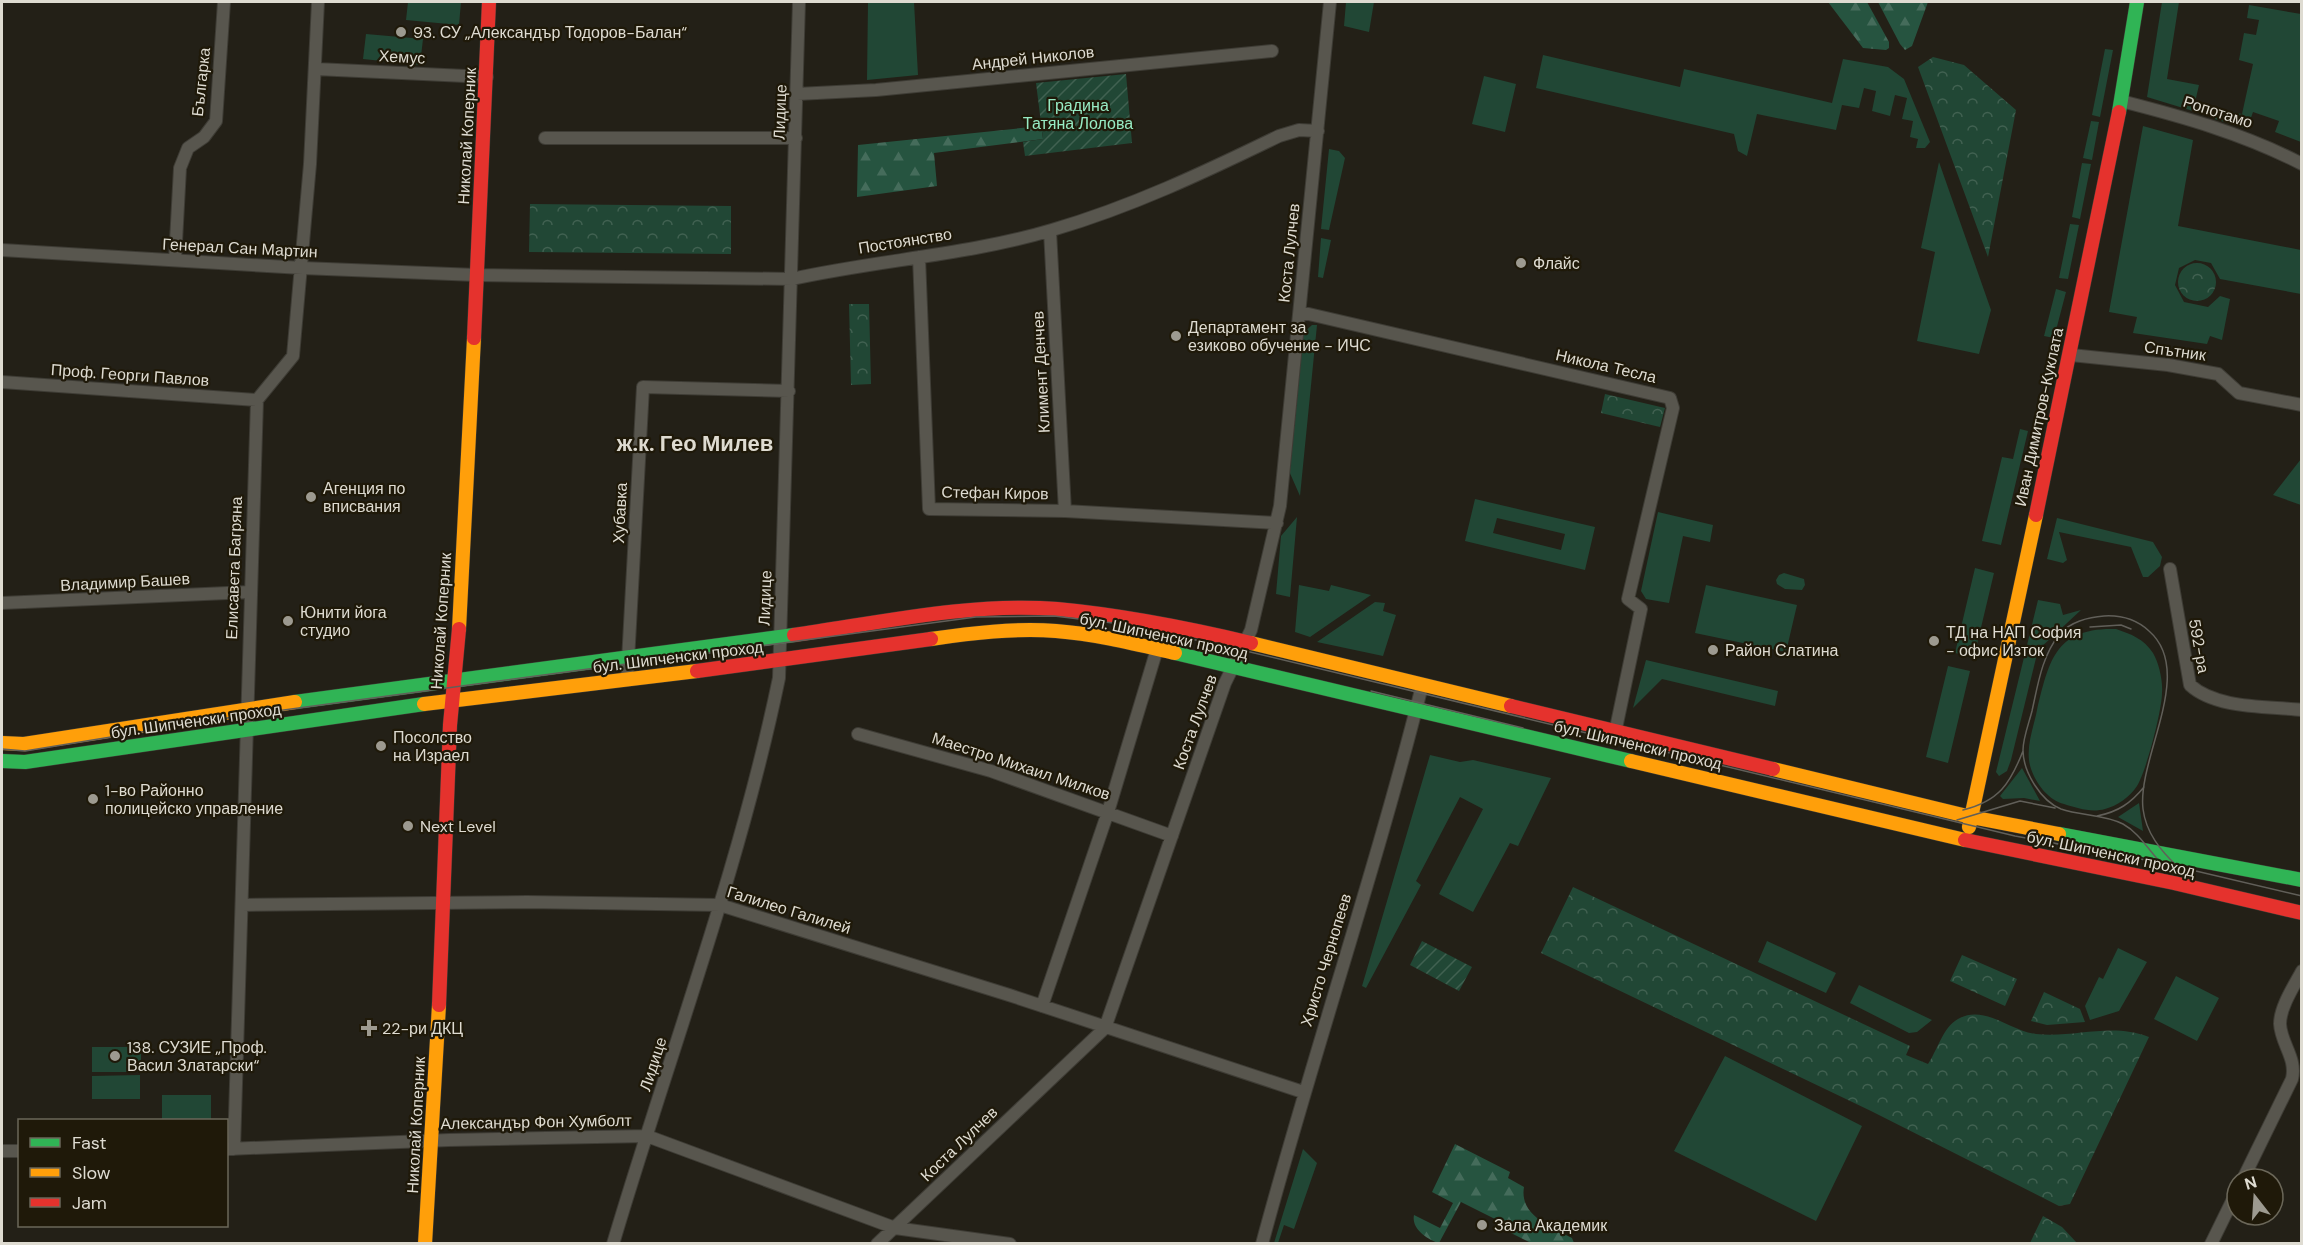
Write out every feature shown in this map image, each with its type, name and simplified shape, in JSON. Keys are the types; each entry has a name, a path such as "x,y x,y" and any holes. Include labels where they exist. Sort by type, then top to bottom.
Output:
{"main road":[{"name":"Николай Коперник","path":"425,1244 444,903 452,701 487,77 489,2"},
{"name":"Иван Димитров-Куклата","path":"1967,839 2071,355 2121,101 2137,2"},
{"name":"бул. Шипченски проход","path":"2,743 24,744 246,709 976,610 1056,609 1113,616 1246,642 1615,733 1971,817 2301,880"},
{"name":"бул. Шипченски проход","path":"2,761 25,762 452,701 780,661 978,632 1055,631 1157,649 1234,666 1416,711 1967,839 2301,913"}],"street":[{"name":"Българка","path":"175,260 180,168 188,148 204,137 216,121 224,2"},
{"path":"257,400 293,356 302,268 316,69 318,2"},
{"name":"Лидице","path":"613,1244 720,905 767,739 779,678 799,2"},
{"name":"Коста Лулчев","path":"878,1244 1105,1028 1225,683 1246,642 1254,619 1277,523 1330,2"},
{"name":"Андрей Николов","path":"797,94 876,90 1272,51"},
{"name":"Хемус","path":"316,69 487,77"},
{"name":"Ропотамо","path":"2121,101 2208,124 2269,147 2301,164"},
{"name":"Постоянство","path":"476,275 792,279 1050,231 1162,190 1279,136 1299,130 1318,131"},
{"path":"545,138 795,138"},
{"name":"Климент Денчев","path":"1050,231 1065,511"},
{"name":"Генерал Сан Мартин","path":"2,250 302,268 476,275"},
{"name":"Стефан Киров","path":"919,257 929,509 1065,511 1277,523"},
{"name":"Никола Тесла","path":"1300,312 1670,398 1673,408 1628,599 1641,609 1615,733"},
{"name":"Спътник","path":"2071,355 2168,365 2218,374 2239,393 2301,405"},
{"name":"Проф. Георги Павлов","path":"2,382 257,400"},
{"name":"Хубавка","path":"627,679 643,387 789,391"},
{"name":"Елисавета Багряна","path":"230,1149 242,905 245,731 257,400"},
{"name":"592-ра","path":"2170,568 2190,685 2198,693 2228,702 2301,710"},
{"name":"Владимир Башев","path":"2,603 250,592"},
{"path":"1042,1006 1108,812 1157,649"},
{"name":"Христо Чернопеев","path":"1262,1244 1422,686"},
{"name":"Маестро Михаил Милков","path":"858,734 984,769 1172,837"},
{"name":"Галилео Галилей","path":"242,905 444,903 720,905 1042,1006 1304,1092"},
{"path":"2249,1167 2292,1079 2295,1068 2280,1027 2281,1015 2301,971"},
{"name":"Александър Фон Хумболт","path":"230,1149 647,1136 895,1228 1010,1244"},
{"path":"2,1151 18,1151"},
{"path":"2211,1244 2225,1215"}],"green space":[{"path":"408,2 461,2 459,25 406,20"},
{"path":"868,2 914,2 918,75 867,80"},
{"path":"1346,2 1374,2 1369,32 1344,26"},
{"path":"1828,2 1867,2 1889,42 1889,48 1886,50 1863,48"},
{"path":"1878,2 1928,2 1912,46 1905,50 1900,44"},
{"path":"2162,2 2179,2 2167,79 2199,85 2193,111 2147,97"},
{"path":"2249,5 2301,14 2301,142 2275,132 2279,121 2253,112 2247,129 2215,119 2217,109 2242,114 2253,64 2239,60 2244,33 2256,35 2259,20 2247,18"},
{"path":"366,34 423,39 420,65 363,59"},
{"path":"2105,49 2113,50 2100,117 2092,115"},
{"path":"1543,55 1680,87 1684,69 1832,103 1843,59 1888,67 1904,79 1930,142 1925,148 1916,148 1918,139 1910,137 1913,121 1902,119 1907,98 1895,95 1890,116 1872,111 1876,91 1864,88 1859,108 1842,105 1836,130 1757,114 1747,156 1738,151 1734,134 1536,88"},
{"path":"1933,57 1964,65 2016,110 1988,257 1918,67"},
{"name":"Градина Татяна Лолова","path":"1126,74 1132,143 1025,156 1023,142 1043,139 1036,83"},
{"path":"1484,76 1516,84 1505,132 1472,124"},
{"path":"2091,121 2099,122 2092,160 2083,158"},
{"path":"1041,126 1043,139 934,153 937,186 857,197 858,145"},
{"path":"2143,126 2193,140 2178,226 2301,250 2301,294 2220,279 2211,263 2195,260 2179,268 2175,285 2184,302 2208,307 2220,296 2230,299 2222,340 2210,336 2207,344 2133,333 2137,317 2109,312"},
{"path":"1329,149 1339,151 1345,158 1329,230 1321,229"},
{"path":"1939,162 1991,310 1979,354 1917,341 1935,252 1921,248"},
{"path":"2082,163 2091,164 2080,219 2072,217"},
{"path":"530,204 731,206 731,254 529,252"},
{"path":"2070,224 2079,225 2068,279 2059,278"},
{"path":"1321,238 1331,240 1323,278 1318,277"},
{"path":"2197,263 2204,264 2210,269 2215,275 2215,289 2210,295 2204,300 2197,301 2190,300 2184,295 2179,289 2178,282 2179,275 2184,269 2190,264"},
{"path":"2056,289 2066,292 2054,338 2044,336"},
{"path":"849,304 869,304 871,384 851,385"},
{"path":"1312,325 1317,325 1300,496 1289,471 1303,333"},
{"path":"1605,394 1665,408 1660,427 1601,413"},
{"path":"2020,429 2028,431 2001,545 1982,541 2002,457 2013,459"},
{"path":"2301,459 2301,505 2273,495"},
{"path":"1475,499 1595,527 1585,570 1465,541","holes":["1497,518 1565,534 1561,550 1493,533"]},
{"path":"1658,512 1713,525 1710,542 1683,536 1669,603 1646,599 1641,591"},
{"path":"1297,517 1290,597 1276,594 1281,536"},
{"path":"2057,518 2153,542 2162,557 2160,566 2148,577 2143,577 2131,547 2059,532 2067,560 2063,563 2047,559"},
{"path":"1975,568 1994,573 1974,657 1955,653"},
{"path":"1784,573 1804,579 1805,585 1802,590 1785,589 1777,584 1776,580 1779,575"},
{"path":"1299,585 1329,591 1331,585 1371,595 1310,637 1295,632"},
{"path":"1706,585 1797,605 1786,652 1695,633"},
{"path":"2038,600 2060,604 2063,615 2081,610 2038,650 2011,760 2007,771 1999,776 1996,772"},
{"path":"1375,602 1385,603 1383,611 1396,615 1383,656 1317,642"},
{"path":"2116,629 2141,641 2155,657 2162,683 2159,713 2145,768 2131,794 2110,808 2084,810 2057,802 2040,787 2030,767 2030,741 2041,692 2051,662 2058,650 2067,641 2080,634"},
{"path":"1646,660 1778,691 1775,706 1662,679 1633,708"},
{"path":"1948,666 1970,671 1948,763 1926,757"},
{"path":"1430,755 1460,762 1473,760 1551,778 1518,846 1510,843 1473,912 1439,894 1483,809 1460,797 1416,881 1421,885 1366,988 1362,986"},
{"path":"2022,768 2040,801 2024,798 2003,799 2000,796"},
{"path":"2139,803 2143,831 2118,817"},
{"path":"1573,887 1910,1046 1906,1055 1928,1064 1948,1028 1958,1019 1968,1015 1987,1016 2036,1034 2121,1031 2149,1037 2070,1204 2059,1206 1871,1111 1541,953"},
{"path":"1422,941 1472,967 1459,991 1410,965"},
{"path":"1767,941 1836,973 1826,993 1758,962"},
{"path":"2118,948 2147,962 2119,1011 2090,1020 2085,1006 2099,977 2103,979"},
{"path":"1962,955 2017,979 2005,1006 1950,981"},
{"path":"2176,976 2219,998 2197,1041 2154,1019"},
{"path":"1859,985 1932,1020 1917,1032 1909,1033 1850,1003"},
{"path":"2044,992 2080,1009 2085,1022 2047,1025 2031,1021"},
{"path":"92,1047 141,1047 141,1072 92,1072"},
{"path":"1725,1056 1862,1126 1816,1221 1674,1151"},
{"path":"140,1075 140,1099 92,1099 92,1076"},
{"path":"162,1095 211,1095 211,1119 162,1119"},
{"path":"1455,1144 1510,1172 1508,1178 1524,1187 1526,1205 1531,1213 1572,1238 1574,1243 1531,1243 1499,1227 1501,1222 1461,1202 1439,1243 1421,1233 1415,1225 1414,1215 1440,1228 1453,1203 1432,1192"},
{"path":"1303,1149 1317,1163 1294,1229 1284,1225 1278,1243 1274,1243"},
{"path":"2043,1216 2062,1227 2077,1243 2030,1243"}],"tram line":[{"path":"2,749 25,751 246,715 976,617 1054,616 1113,623 1225,646 2015,836 2162,863 2302,896"},
{"path":"2164,866 2135,833 2123,824 2108,818 2061,809 2047,800 2034,785 2026,767 2024,741 2048,652 2063,630 2080,621 2104,616 2128,619 2149,631 2162,648 2167,669 2166,692 2143,788 2143,809 2147,826 2155,841 2177,866"},
{"path":"2090,627 2121,625 2131,629"},
{"path":"1371,691 1523,728"},
{"path":"1963,810 1986,802 2002,790 2023,751"},
{"path":"2097,816 2124,806 2144,787"},
{"path":"1957,820 2020,801 2055,808"}],"traffic: fast":[{"path":"2119,112 2137,2"},
{"path":"295,702 794,635"},
{"path":"1175,653 1631,761"},
{"path":"2,761 25,762 424,704"},
{"path":"2059,834 2302,880"}],"traffic: slow":[{"path":"459,629 474,338"},
{"path":"1969,827 2036,515"},
{"path":"931,639 993,632 1056,631 1101,637 1175,653"},
{"path":"1251,643 1511,706"},
{"path":"424,704 697,671"},
{"path":"2,743 24,744 295,702"},
{"path":"1631,761 1965,840"},
{"path":"1773,769 1971,817 2059,834"},
{"path":"425,1244 439,1005"}],"traffic: jam":[{"path":"474,338 489,2"},
{"path":"2036,515 2119,112"},
{"path":"794,635 959,611 1025,608 1057,609 1130,618 1251,643"},
{"path":"439,1005 450,725 459,629"},
{"path":"697,671 931,639"},
{"path":"1511,706 1773,769"},
{"path":"1965,840 2174,883 2302,913"}],"place":[{"name":"93. СУ „Александър Тодоров-Балан“","path":"401,32"},
{"name":"Флайс","path":"1521,263"},
{"name":"Департамент за езиково обучение - ИЧС","path":"1176,336"},
{"name":"Агенция по вписвания","path":"311,497"},
{"name":"Юнити йога студио","path":"288,621"},
{"name":"ТД на НАП София - офис Изток","path":"1934,641"},
{"name":"Район Слатина","path":"1713,650"},
{"name":"Посолство на Израел","path":"381,746"},
{"name":"1-во Районно полицейско управление","path":"93,799"},
{"name":"Next Level","path":"408,826"},
{"name":"22-ри ДКЦ","path":"369,1028"},
{"name":"138. СУЗИЕ „Проф. Васил Златарски“","path":"115,1056"},
{"name":"Зала Академик","path":"1482,1225"}],"district":[{"name":"ж.к. Гео Милев","path":"695,443"}]}
